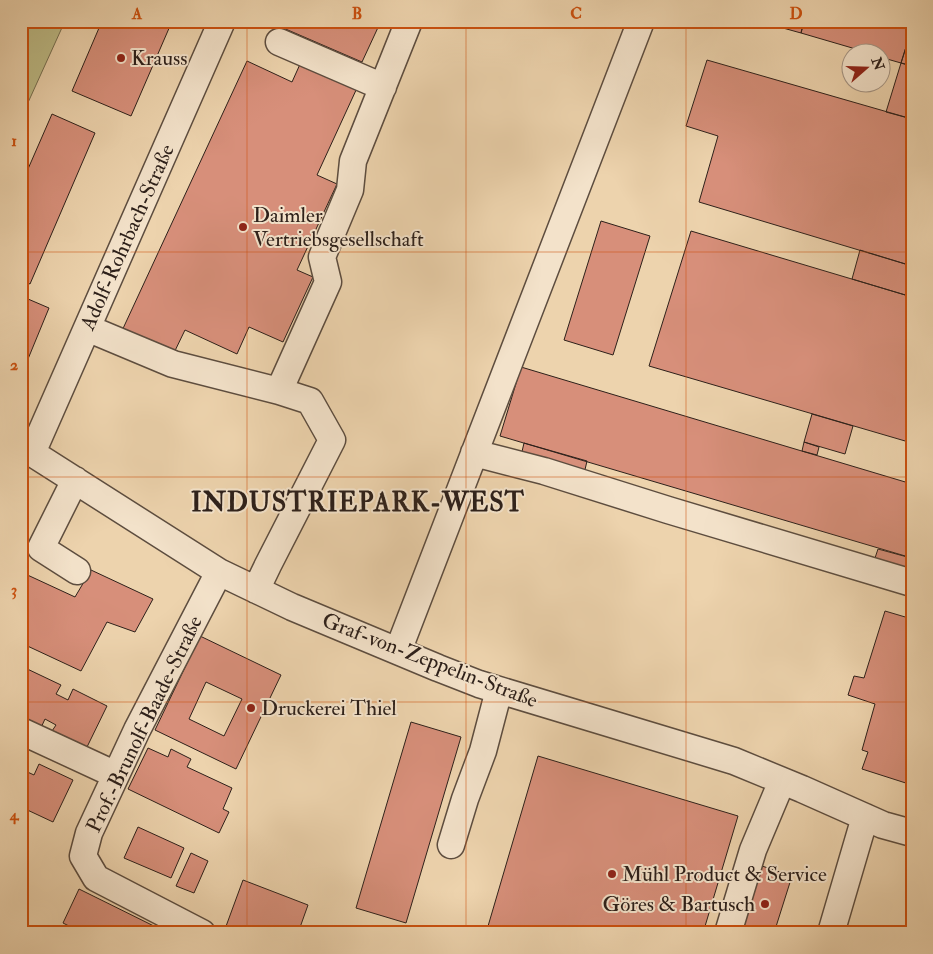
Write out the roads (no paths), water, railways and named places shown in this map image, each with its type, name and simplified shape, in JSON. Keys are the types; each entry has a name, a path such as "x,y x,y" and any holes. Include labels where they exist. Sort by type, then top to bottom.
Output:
{"street":[{"name":"Adolf-Rohrbach-Straße","path":"27,450 87,328 222,21"},
{"path":"279,391 328,282 322,257 350,190 353,162 409,21"},
{"path":"398,651 640,21"},
{"path":"280,42 383,87"},
{"path":"87,328 173,364 279,391 310,401 332,440 256,590"},
{"name":"Graf-von-Zeppelin-Straße","path":"27,450 219,572 292,607 479,684 734,762 883,825 912,833"},
{"path":"474,453 544,471 912,583"},
{"path":"75,480 41,548 77,571"},
{"name":"Prof.-Brunolf-Baade-Straße","path":"202,933 96,878 84,856 89,833 137,730 219,572"},
{"path":"451,845 465,799 483,751 500,690"},
{"path":"21,731 116,775"},
{"path":"728,933 753,850 782,781"},
{"path":"831,933 865,817"}],"place":[{"name":"Krauss","path":"121,58"},
{"name":"Daimler Vertriebsgesellschaft","path":"243,227"},
{"name":"Druckerei Thiel","path":"251,708"},
{"name":"Mühl Product & Service","path":"612,874"},
{"name":"Göres & Bartusch","path":"765,904"}],"district":[{"name":"INDUSTRIEPARK-WEST","path":"358,502"}]}
